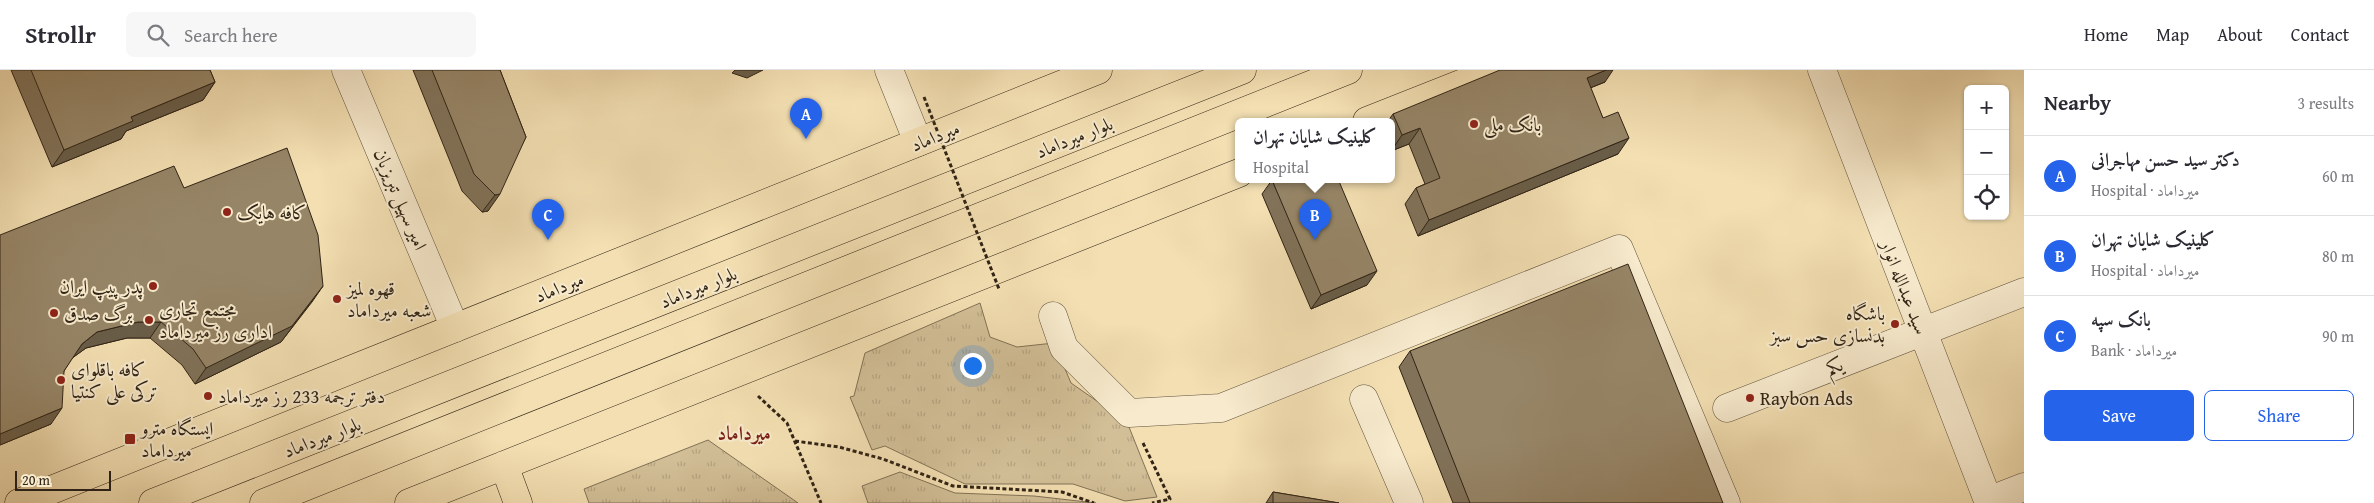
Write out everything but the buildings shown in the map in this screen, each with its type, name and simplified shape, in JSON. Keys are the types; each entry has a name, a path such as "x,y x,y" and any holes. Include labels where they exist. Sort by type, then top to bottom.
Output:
{"main road":[{"name":"میرداماد","path":"20,503 1098,70"},
{"name":"بلوار میرداماد","path":"153,503 1242,70"},
{"name":"بلوار میرداماد","path":"264,503 1348,70"},
{"path":"1375,118 1496,70"},
{"path":"409,503 1235,174"},
{"path":"504,465 518,503"}],"street":[{"name":"امیر سهیل تبریزیان","path":"346,70 455,328"},
{"path":"889,70 918,142"},
{"name":"سید عبدالله انوار","path":"1822,70 1988,502"},
{"path":"1053,316 1064,348 1129,414 1221,408 1619,249 1726,503"},
{"name":"یکم","path":"1728,408 2024,292"},
{"path":"1364,399 1409,503"},
{"path":"1988,502 2024,487"}],"path":[{"path":"924,97 999,289"},
{"path":"733,374 787,423 821,503"},
{"path":"1129,414 1172,503"},
{"path":"795,442 839,447 883,459 953,486 1062,492 1094,503"},
{"path":"1152,503 1170,498"}],"green space":[{"path":"980,303 990,337 1017,347 1054,343 1071,383 1127,422 1157,497 1125,501 1073,484 965,484 885,446 872,450 850,397 854,396 865,353"},
{"path":"708,440 798,503 589,503 584,489"},
{"path":"900,472 955,493 1034,496 1096,503 868,503 862,486"}],"place":[{"name":"بانک ملی","path":"1474,124"},
{"name":"دکتر سید حسن مهاجرانی","path":"806,139"},
{"name":"کافه هایک","path":"227,212"},
{"name":"بانک سپه","path":"548,240"},
{"name":"کلینیک شایان تهران","path":"1315,240"},
{"name":"پدر پیپ ایران","path":"153,286"},
{"name":"قهوه لمیز شعبه میرداماد","path":"337,299"},
{"name":"برگ صدق","path":"54,313"},
{"name":"مجتمع تجاری اداری رز میرداماد","path":"149,320"},
{"name":"باشگاه بدنسازی حس سبز","path":"1895,324"},
{"name":"کافه باقلوای ترکی علی کنتیا","path":"61,380"},
{"name":"دفتر ترجمه 233 رز میرداماد","path":"208,396"},
{"name":"Raybon Ads","path":"1750,398"},
{"name":"ایستگاه مترو میرداماد","path":"130,439"}],"district":[{"name":"میرداماد","path":"744,433"}]}
